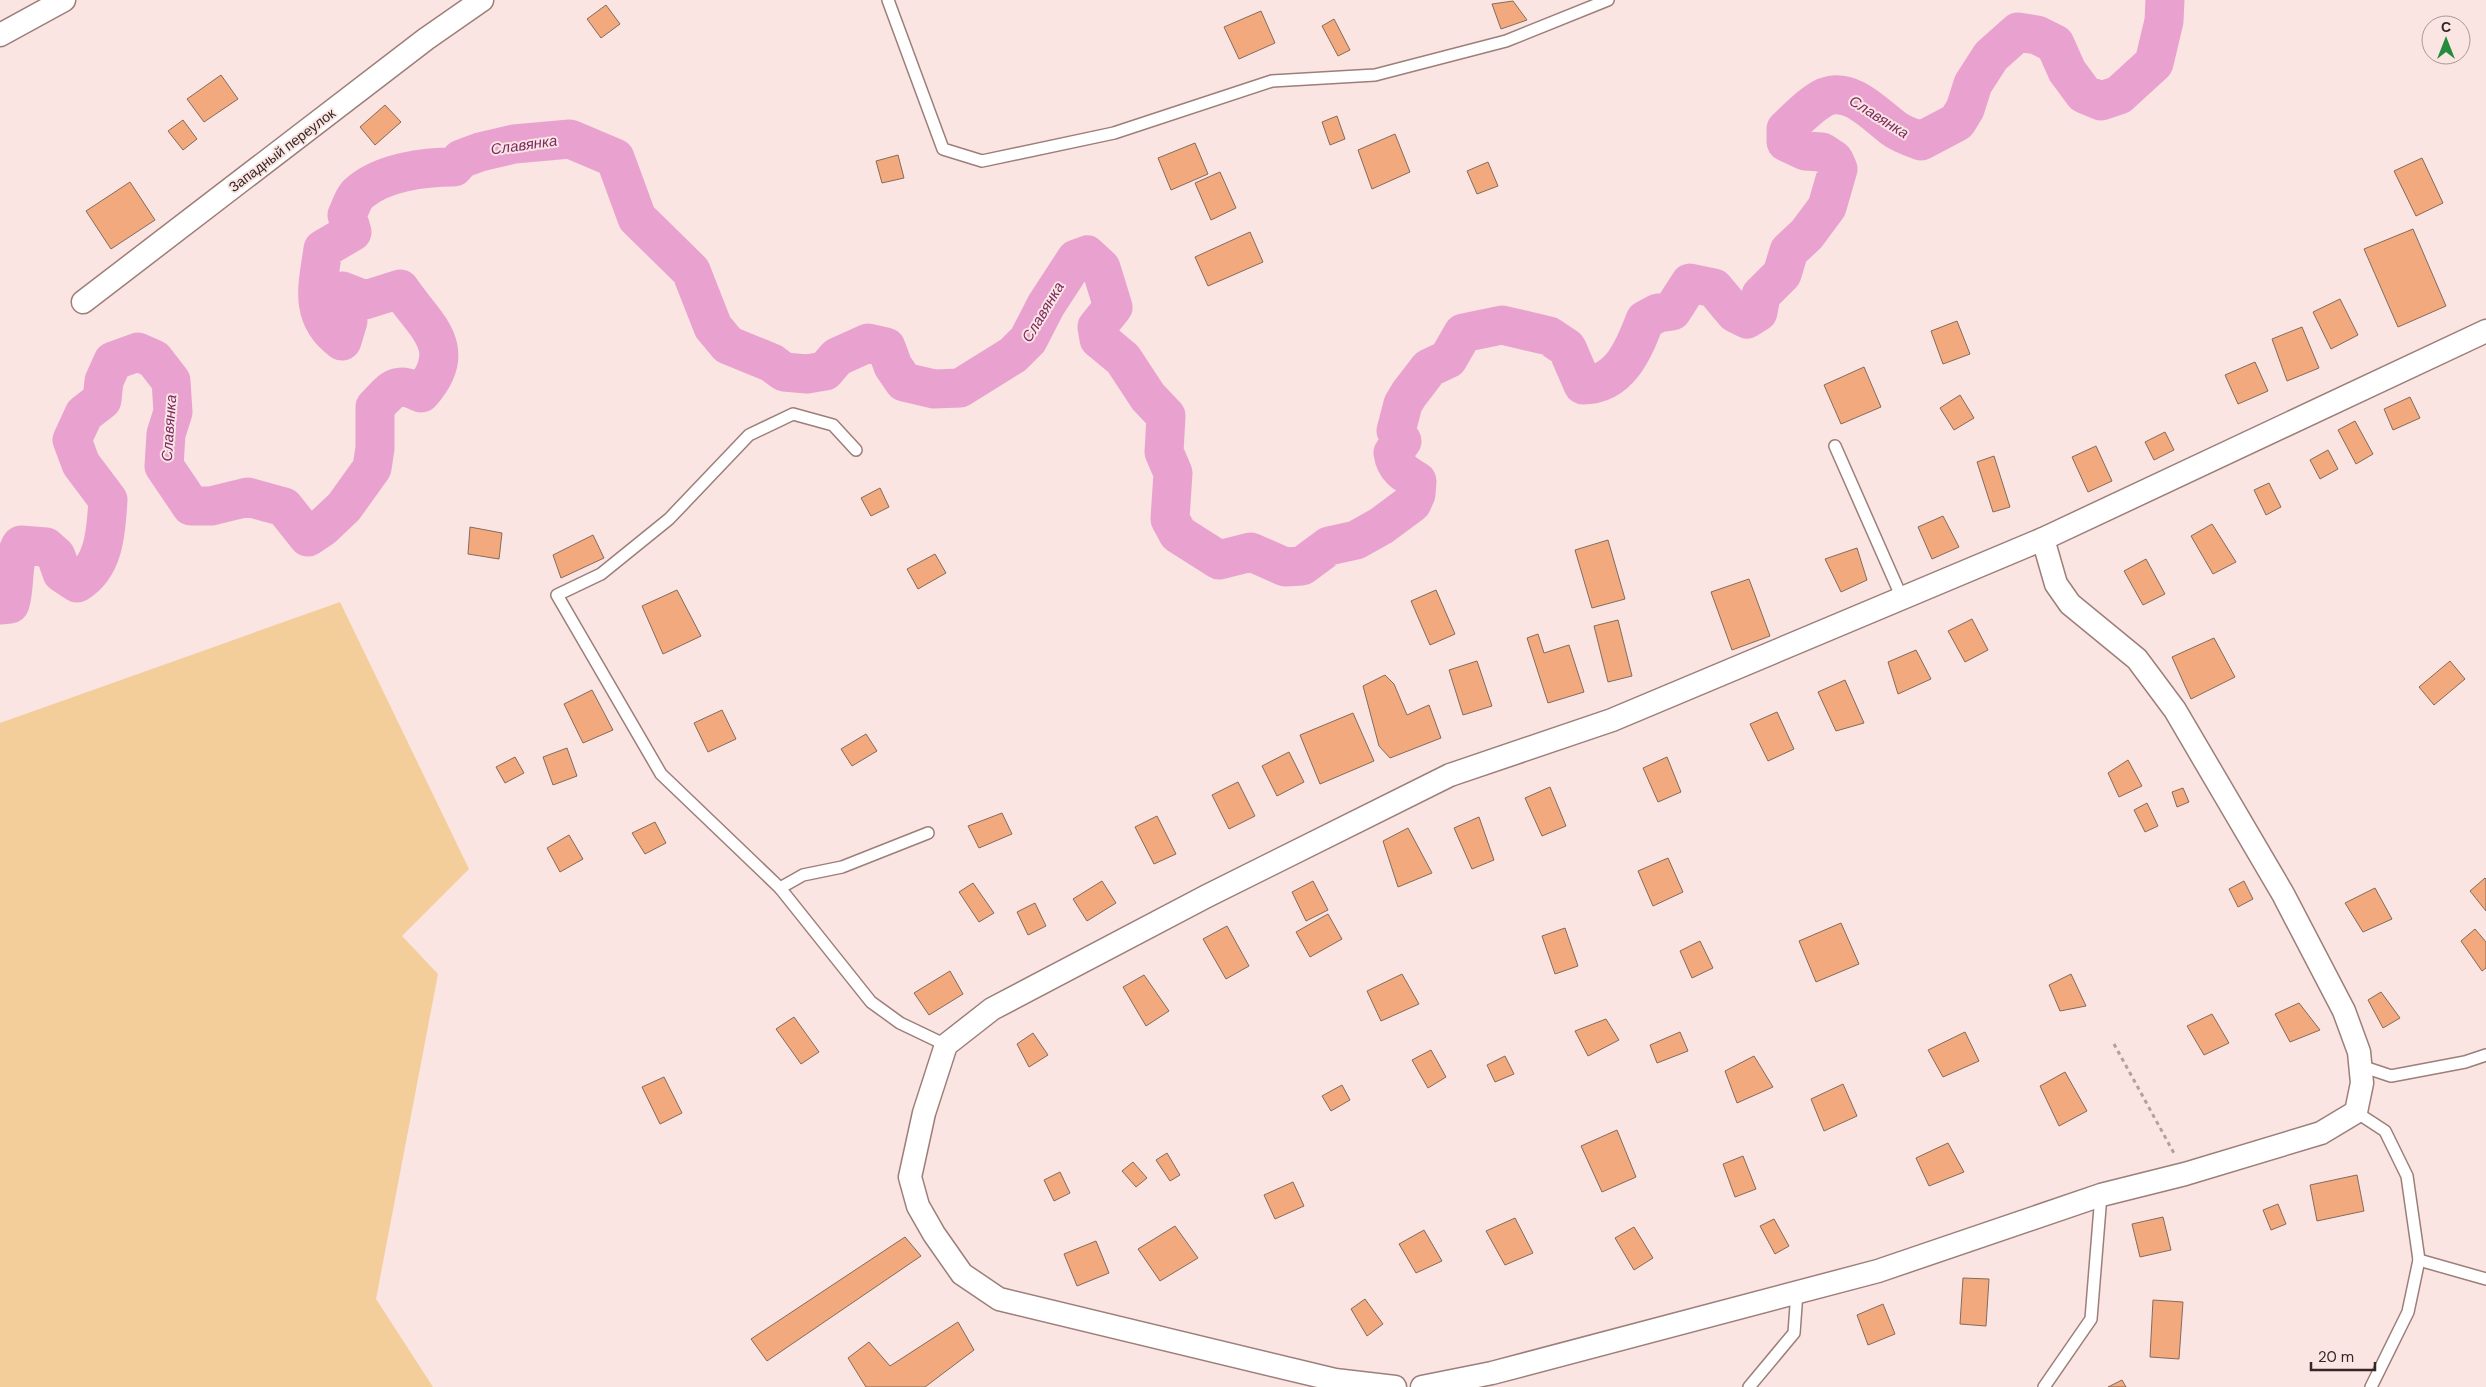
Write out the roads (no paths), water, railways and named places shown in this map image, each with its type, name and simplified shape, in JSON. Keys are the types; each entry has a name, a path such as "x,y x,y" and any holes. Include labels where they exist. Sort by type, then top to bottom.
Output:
{"street":[{"path":"0,35 64,0"},
{"name":"Западный переулок","path":"83,302 426,39 482,0"},
{"path":"1395,1387 1335,1380 999,1299 962,1274 934,1234 918,1206 910,1177 924,1113 946,1045 1001,1005 1207,896 1450,775 1612,720 2043,539 2486,331"},
{"path":"1422,1387 1492,1373 1878,1271 2101,1195 2185,1174 2321,1132 2356,1112 2362,1083 2359,1052 2344,1011 2288,902 2175,710 2137,659 2070,604 2056,584 2043,539"}],"lane":[{"path":"888,0 943,149 982,161 1114,133 1272,81 1384,72 1506,40 1608,0"},
{"path":"856,450 833,425 794,414 749,435 669,519 601,574 557,595 662,774 780,888 871,1002 900,1023 946,1045"},
{"path":"1835,446 1902,598"},
{"path":"780,888 803,875 842,867 928,833"},
{"path":"2360,1066 2391,1076 2465,1062 2486,1055"},
{"path":"2356,1112 2386,1131 2407,1176 2419,1260 2408,1312 2372,1387"},
{"path":"2044,1387 2091,1319 2101,1195"},
{"path":"2419,1260 2486,1279"},
{"path":"1749,1387 1794,1333 1797,1292"}],"waterway":[{"name":"Славянка","path":"0,605 10,604 16,559 21,545 46,547 56,556 62,573 77,583 86,576 99,557 105,535 108,500 81,464 72,440 84,414 102,400 104,381 113,361 138,352 154,359 171,381 173,412 166,434 164,466 191,506 211,506 248,497 284,507 308,537 323,527 344,507 372,468 375,448 375,407 395,388 406,387 421,393 433,377 438,363 439,350 435,338 400,289 365,300 342,291 348,321 342,341 324,321 318,299 323,249 352,232 347,215 356,196 370,185 392,175 430,168 454,167 461,159 480,152 514,144 570,139 615,158 637,218 691,271 713,327 728,345 772,363 784,372 807,374 825,371 837,357 868,343 886,347 893,366 904,382 934,389 960,388 1013,355 1028,340 1046,305 1076,259 1087,255 1101,268 1113,307 1097,327 1099,339 1123,359 1148,397 1166,416 1164,452 1173,473 1170,519 1178,534 1219,560 1251,552 1285,567 1302,566 1329,546 1356,540 1381,526 1412,503 1416,494 1417,481 1398,467 1393,453 1402,441 1396,431 1403,404 1429,368 1448,359 1463,333 1502,325 1549,336 1567,348 1583,385 1607,379 1616,372 1630,353 1645,320 1658,313 1672,311 1690,283 1714,288 1735,313 1747,319 1758,312 1761,295 1782,274 1789,251 1807,234 1827,207 1838,169 1834,160 1822,152 1805,151 1786,142 1786,129 1815,103 1825,97 1835,95 1854,99 1896,130 1921,141 1957,122 1965,109 1973,84 1991,56 2018,32 2037,35 2055,44 2067,71 2084,94 2101,101 2119,95 2154,63 2164,21 2165,0"}]}
